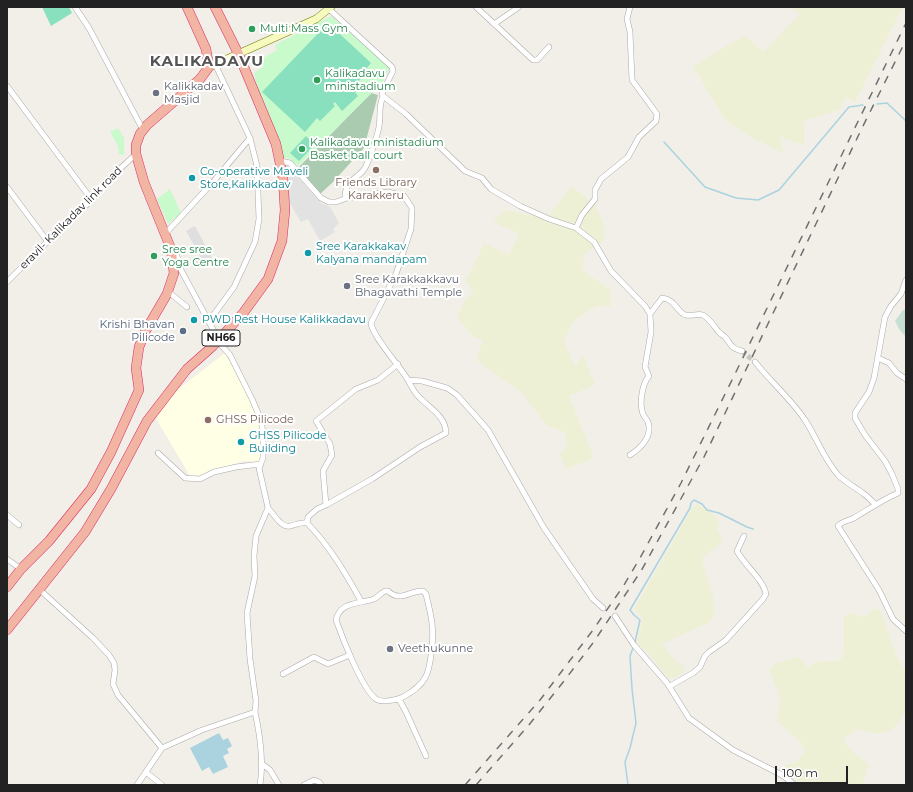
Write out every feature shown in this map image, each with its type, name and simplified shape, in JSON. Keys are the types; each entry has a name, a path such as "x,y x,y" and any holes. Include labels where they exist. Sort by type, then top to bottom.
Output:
{"highway":[{"path":"7,587 20,569 50,541 91,489 121,432 139,390 136,368 139,347 146,330 167,294 174,273 171,249 144,182 136,154 136,145 143,130 200,79 212,65 187,7"},
{"name":"NH66","path":"7,630 85,532 111,489 147,421 187,369 219,340 244,312 268,279 282,241 285,210 283,178 276,144 238,53 216,7"}],"main road":[{"path":"212,65 316,19 330,8"}],"street":[{"path":"75,7 89,28 143,130"},
{"path":"476,7 533,60 536,60 549,47"},
{"path":"494,24 519,7"},
{"path":"576,228 582,215 595,199 595,190 601,179 628,157 639,137 656,122 657,114 632,80 630,32 627,19 630,7"},
{"path":"330,8 392,67 393,71 382,93 383,96 379,110 379,128 368,162 364,171 349,183 345,195 347,198"},
{"path":"209,321 234,288 255,242 258,219 258,166 250,138 212,65"},
{"path":"7,86 92,200"},
{"path":"383,96 406,114 465,171 482,178 491,188 520,206 576,228 594,242 611,271 645,306 650,314 651,332 645,366 649,376 644,382 642,391 642,413 648,423 649,433 645,441 637,450 630,454"},
{"path":"165,234 213,182 250,138"},
{"name":"eravil- Kalikadav link road","path":"7,282 61,228 92,200 110,178 136,154"},
{"path":"280,161 290,163 321,198 329,202 388,192 404,196 412,208 411,228 396,274 371,323 374,332 398,364 416,394 429,405 444,423 446,433 420,447 372,479 317,509 308,518 307,523"},
{"path":"7,187 48,242"},
{"path":"171,249 173,249 177,256 181,270 219,340 230,355 252,398 261,420 263,433 263,458 259,468 268,508 282,525 289,527 301,522 307,523 331,553 361,601"},
{"path":"906,280 901,294 891,306 885,317 874,378 869,392 855,413 855,418 865,435 885,461 892,474 898,489 898,493 875,504 852,518 841,522 838,526 879,590 893,619 906,631"},
{"path":"167,294 171,294 187,307"},
{"path":"650,314 662,298 667,299 679,308 682,314 696,314 705,316 712,322 734,349 742,351"},
{"path":"878,358 889,363 897,373 906,379"},
{"path":"754,362 772,383 785,395 805,420 838,475 875,504"},
{"path":"326,505 323,471 332,455 330,444 316,421 356,389 378,380 398,364"},
{"path":"408,380 422,381 446,388 457,394 484,425 544,528 593,599 603,608"},
{"path":"158,453 185,478 200,479 214,472 260,464"},
{"path":"260,785 262,764 255,712 256,701 250,659 247,613 255,576 254,556 256,536 268,508"},
{"path":"7,515 19,525"},
{"path":"670,686 693,673 700,666 705,656 726,640 766,594 762,583 746,566 737,551 744,536"},
{"path":"7,559 20,569"},
{"path":"40,590 93,638 109,655 114,663 115,670 113,684 118,696 162,748"},
{"path":"385,591 398,596 410,595 420,591 423,591 426,594 433,625 430,667 426,677 419,686 399,699 382,701 376,699 368,689 350,655 336,620 337,615 343,608 361,601 375,599 385,591"},
{"path":"615,616 633,643 670,686 688,718 733,750 782,775 795,785"},
{"path":"283,674 314,657 328,664 350,655"},
{"path":"399,699 426,756"},
{"path":"137,785 147,773 162,748 202,730 251,715 255,712"},
{"path":"262,764 270,770 279,785"},
{"path":"147,773 162,785"},
{"path":"304,785 314,780 319,782 321,785"}],"shaded area":[{"path":"788,7 903,7 855,102 846,97 839,110 804,121 804,145 780,137 783,153 751,137 725,120 693,66 745,35 763,52 800,14"},
{"path":"371,93 378,95 364,148 320,194 298,168"},
{"path":"279,164 286,164 321,203 330,207 339,223 333,229 335,232 320,241 308,219 301,222 285,195"},
{"path":"572,186 595,205 605,227 603,241 584,254 583,271 611,290 611,306 597,306 574,320 564,341 575,367 583,355 595,385 569,396 594,458 566,469 560,454 567,447 565,432 546,425 523,394 476,360 483,340 474,337 457,318 465,299 473,293 466,281 484,243 509,255 519,234 493,222 506,210 549,219 551,212"},
{"path":"195,226 213,260 198,268 193,260 200,256 186,231"},
{"path":"903,310 906,310 906,337 899,329 895,321"},
{"name":"GHSS Pilicode","path":"225,353 255,409 262,431 262,458 259,462 243,461 203,475 190,476 151,410"},
{"path":"696,504 715,515 719,520 717,530 722,540 717,547 704,555 702,560 713,596 714,614 708,623 664,643 663,645 668,652 685,669 683,673 673,678 668,678 637,641 643,619 634,609"},
{"path":"875,608 879,609 881,612 897,657 906,672 906,708 902,717 894,728 878,734 858,730 847,736 844,740 855,754 869,764 862,785 804,785 789,774 784,766 796,762 805,752 801,743 777,721 780,698 770,672 771,667 775,664 796,657 800,658 808,668 816,662 839,661 842,658 844,648 844,616 852,613 864,617"}],"green space":[{"path":"42,7 69,7 72,13 51,26"},
{"path":"331,16 390,68 382,83 298,166 289,158 284,158 257,87 254,73 264,66 260,60 277,50 275,45"},
{"name":"Kalikadavu ministadium","path":"328,23 371,63 366,69 368,71 353,87 358,96 342,111 335,102 333,104 335,106 320,121 317,118 305,132 262,92"},
{"path":"118,128 124,138 124,155 119,154 118,146 110,132"},
{"name":"Kalikadavu ministadium Basket ball court","path":"306,136 315,145 299,161 290,153"},
{"path":"170,189 181,213 168,224 157,199"}],"water":[{"path":"219,733 223,740 228,738 232,746 227,749 229,753 223,756 228,767 213,774 209,767 202,771 190,748"}],"waterway":[{"path":"877,104 887,103 906,121"},
{"path":"664,142 705,187 736,198 758,200 779,190 849,107 863,105"},
{"path":"635,642 640,620 630,610 694,500 702,504 707,510 719,513 753,529"},
{"path":"628,785 625,762 636,723 630,656 633,648"}],"tunnel":[{"path":"742,351 755,362"}],"railway":[{"path":"465,785 540,700 593,630 624,585 640,558 681,483 906,23"},
{"path":"476,785 528,726 564,681 593,643 641,571 704,457 862,128 906,40"}],"place":[{"name":"Multi Mass Gym","path":"252,29"},
{"name":"Kalikadavu ministadium","path":"317,80"},
{"name":"Kalikkadav Masjid","path":"156,93"},
{"name":"Kalikadavu ministadium Basket ball court","path":"302,149"},
{"name":"Friends Library Karakkeru","path":"376,170"},
{"name":"Co-operative Maveli Store,Kalikkadav","path":"192,178"},
{"name":"Sree Karakkakav Kalyana mandapam","path":"308,253"},
{"name":"Sree sree Yoga Centre","path":"154,256"},
{"name":"Sree Karakkakkavu Bhagavathi Temple","path":"347,286"},
{"name":"PWD Rest House Kalikkadavu","path":"194,320"},
{"name":"Krishi Bhavan Pilicode","path":"183,331"},
{"name":"GHSS Pilicode","path":"208,420"},
{"name":"GHSS Pilicode Building","path":"241,442"},
{"name":"Veethukunne","path":"390,649"}],"district":[{"name":"KALIKADAVU","path":"207,62"}]}
